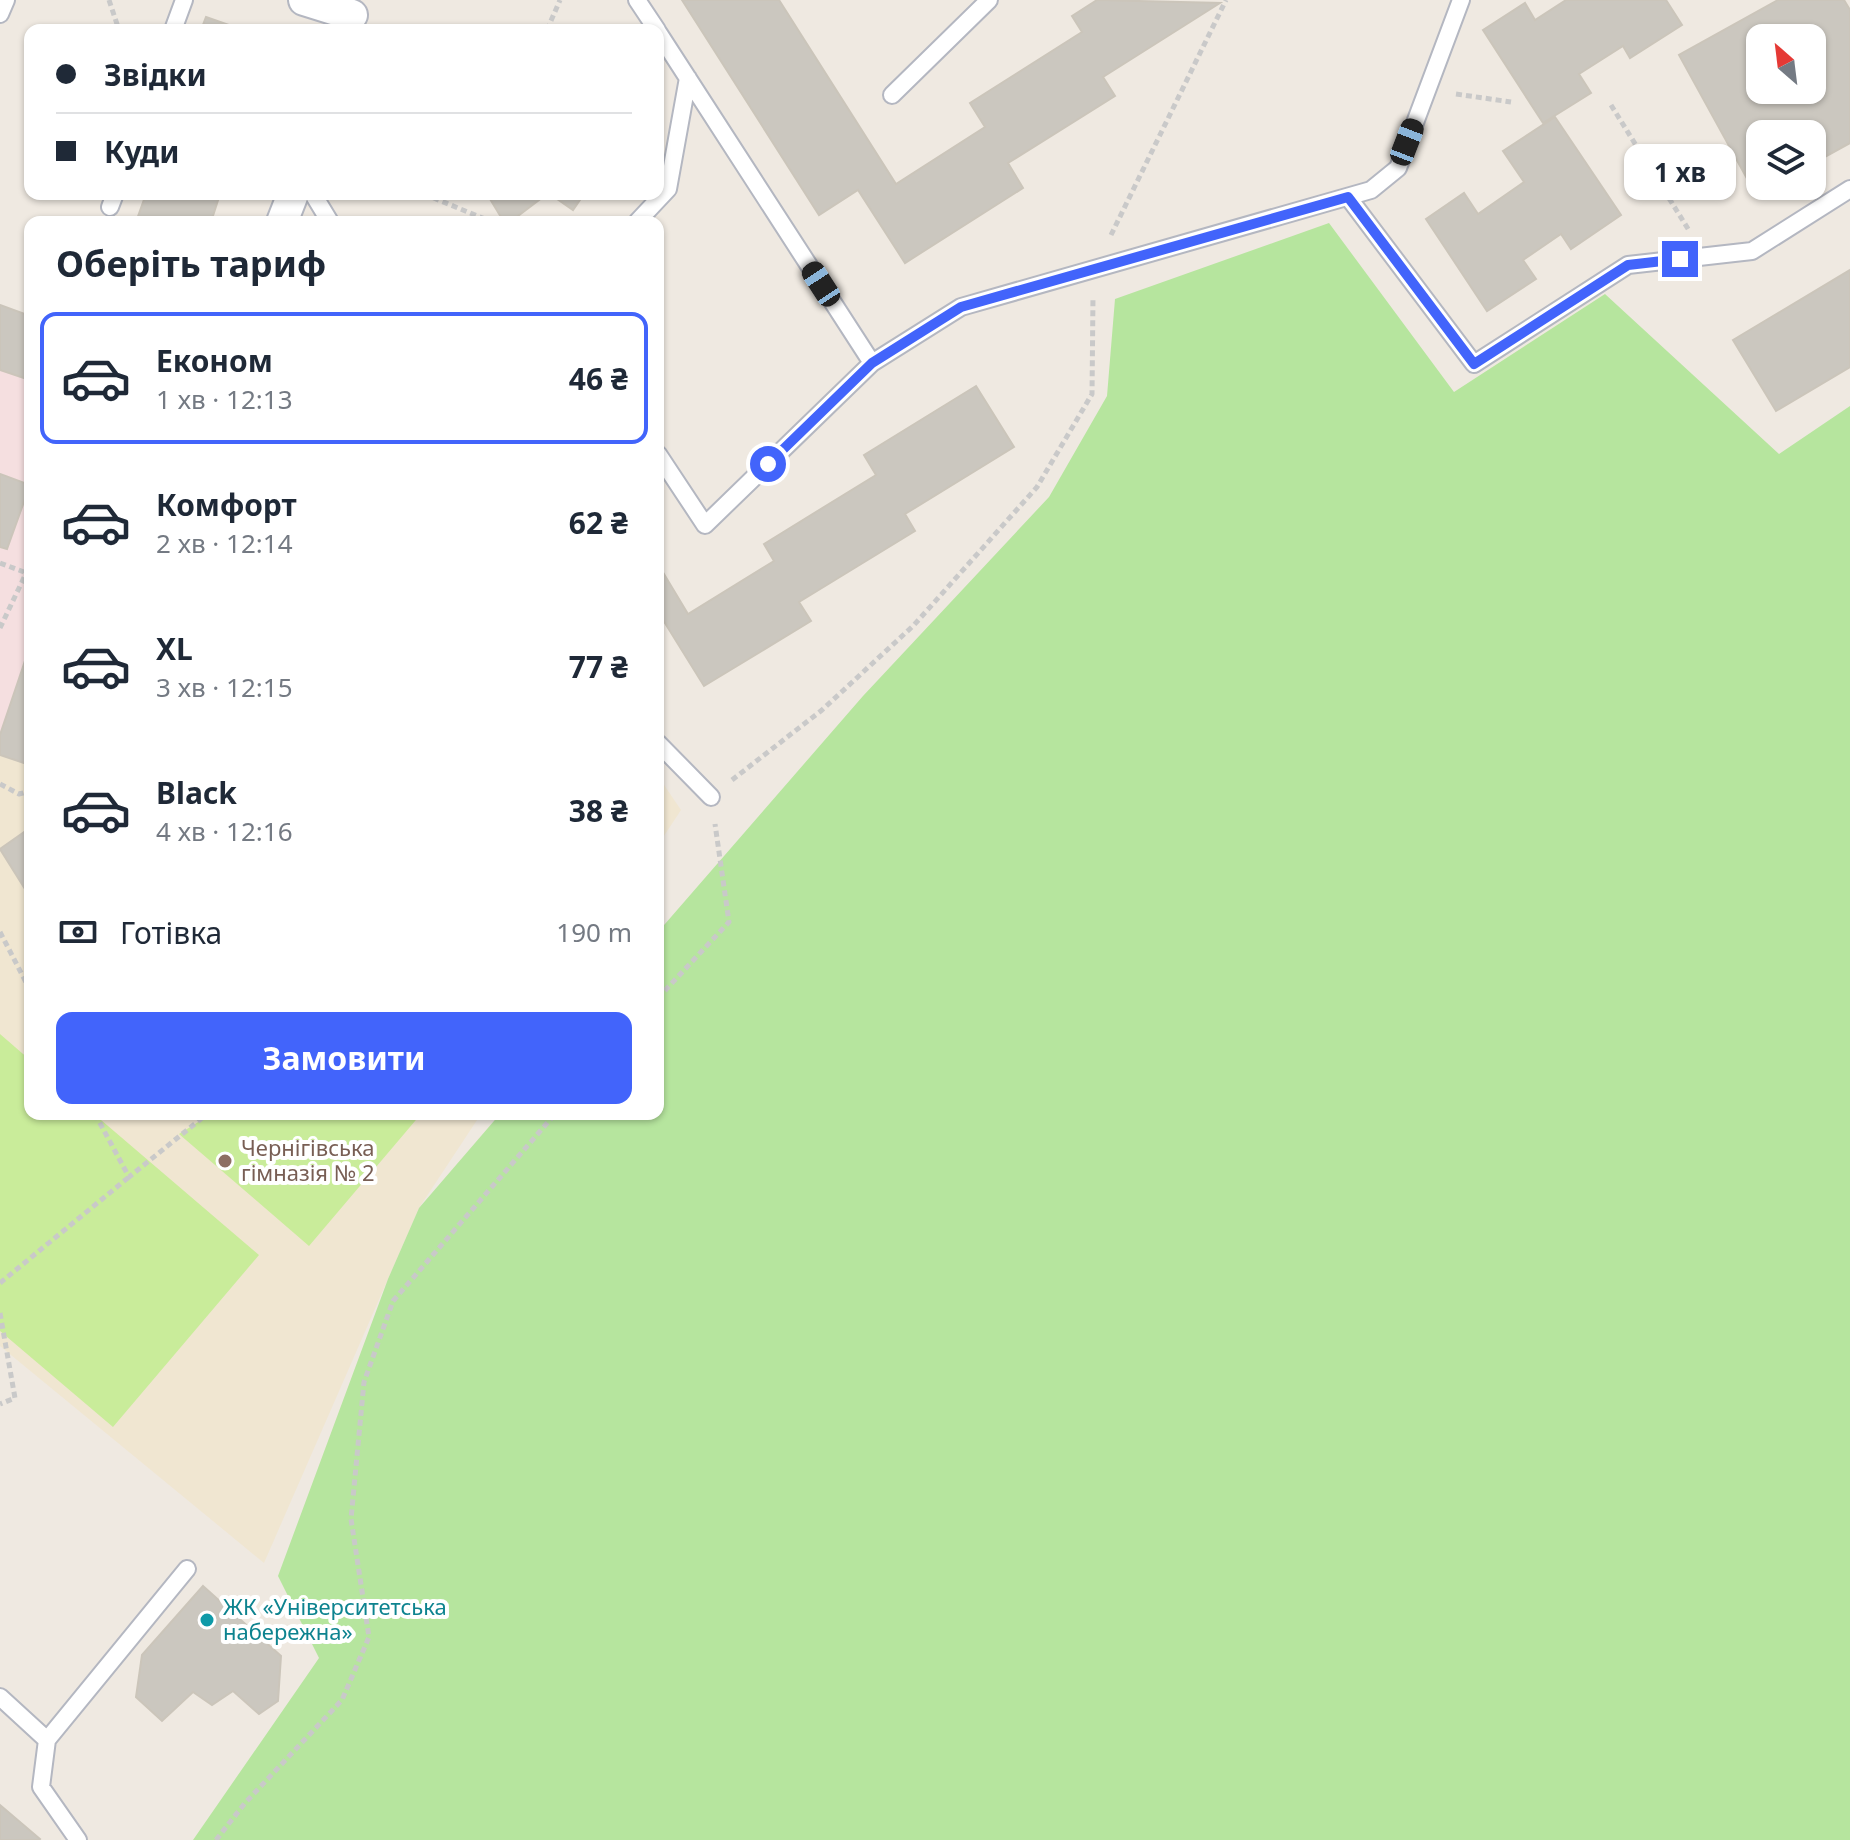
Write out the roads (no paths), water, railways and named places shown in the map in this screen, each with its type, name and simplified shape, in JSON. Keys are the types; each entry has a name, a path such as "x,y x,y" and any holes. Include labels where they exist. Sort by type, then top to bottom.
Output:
{"street":[{"path":"304,0 351,15"}],"lane":[{"path":"0,14 6,0"},
{"path":"175,24 184,0"},
{"path":"637,0 652,24"},
{"path":"892,95 989,0"},
{"path":"664,463 705,525 872,363 961,307 1093,272 1371,190 1398,168 1461,0"},
{"path":"664,42 872,363"},
{"path":"664,193 668,189 688,78"},
{"path":"1348,197 1474,364 1628,265 1752,251 1850,189"},
{"path":"643,216 658,200"},
{"path":"664,749 711,797"},
{"path":"78,1840 41,1787 47,1740 187,1569"},
{"path":"0,1697 47,1740"}],"place":[{"name":"Чернігівська гімназія № 2","path":"225,1161"},
{"name":"ЖК «Університетська набережна»","path":"207,1620"}]}
